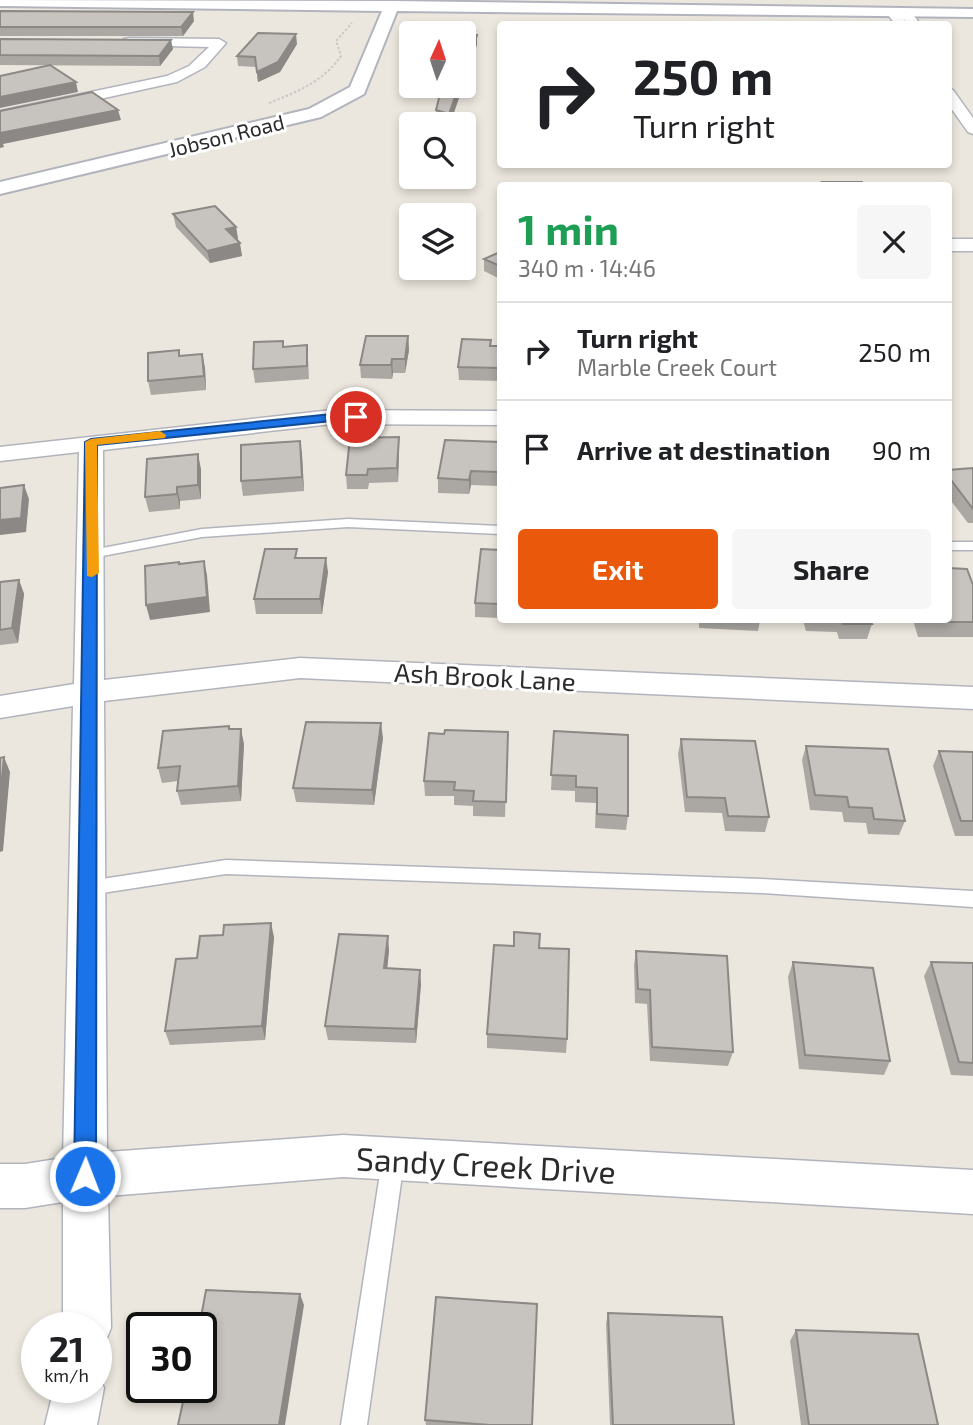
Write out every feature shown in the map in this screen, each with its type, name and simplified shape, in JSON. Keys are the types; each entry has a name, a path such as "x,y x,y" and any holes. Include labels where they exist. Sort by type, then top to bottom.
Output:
{"street":[{"path":"0,2 605,4 900,18 973,13"},
{"name":"Jobson Road","path":"0,188 302,116 332,106 359,90 392,5"},
{"path":"0,116 162,82 188,74 202,65 219,43 109,42"},
{"path":"952,82 973,129"},
{"path":"952,98 964,111"},
{"path":"952,245 973,245"},
{"path":"0,454 332,417 497,418"},
{"path":"87,1312 85,1176 91,442"},
{"name":"Ash Brook Lane","path":"0,707 91,692 300,667 973,698"},
{"name":"Sandy Creek Drive","path":"0,1186 25,1186 85,1176 343,1156 973,1192"},
{"path":"71,1425 76,1403"}],"lane":[{"path":"92,554 202,533 348,523 497,530"},
{"path":"952,546 973,547"},
{"path":"89,888 226,867 762,886 973,900"},
{"path":"354,1425 394,1159"}],"building":[{"path":"0,11 193,12 181,27 0,27"},
{"path":"258,33 296,34 278,62 257,72 255,57 237,56"},
{"path":"0,39 171,40 159,56 0,55"},
{"path":"50,65 76,82 0,97 0,76"},
{"path":"92,92 118,110 0,133 0,111"},
{"path":"439,98 455,98 450,112 436,110"},
{"path":"215,206 236,227 226,229 240,243 207,251 173,214"},
{"path":"497,253 497,265 484,259"},
{"path":"366,336 408,336 405,359 392,359 391,365 360,365"},
{"path":"462,339 491,340 490,346 497,346 497,368 458,367"},
{"path":"283,341 283,347 307,345 307,366 253,369 254,342"},
{"path":"179,350 179,356 202,354 204,376 148,381 148,353"},
{"path":"399,437 397,468 368,469 367,475 346,475 350,438"},
{"path":"445,440 497,442 497,472 471,471 469,480 438,478"},
{"path":"300,441 302,477 241,481 241,445"},
{"path":"198,454 198,485 177,487 177,494 145,497 147,459"},
{"path":"973,468 973,509 952,481 952,470"},
{"path":"24,485 21,518 0,520 0,488"},
{"path":"265,549 297,549 295,558 326,558 320,599 254,599"},
{"path":"481,549 497,550 497,604 475,603"},
{"path":"204,561 207,597 146,605 145,566"},
{"path":"952,568 967,569 973,585 973,622 952,622"},
{"path":"19,580 12,628 0,630 0,582"},
{"path":"306,722 381,723 372,790 293,788"},
{"path":"229,726 229,729 241,729 238,786 177,791 180,766 158,768 163,731"},
{"path":"445,730 508,732 506,802 473,801 474,791 454,790 455,782 424,781 429,733 444,734"},
{"path":"554,731 628,735 628,816 597,814 597,788 576,787 576,776 551,775"},
{"path":"681,739 755,741 769,817 728,816 725,798 687,797"},
{"path":"806,746 888,749 905,821 874,819 872,808 849,807 847,797 815,795"},
{"path":"939,751 973,752 973,821 961,821"},
{"path":"4,757 0,798 0,758"},
{"path":"271,923 262,1026 165,1031 176,959 197,958 200,936 223,935 224,925"},
{"path":"514,932 540,934 539,948 569,949 567,1039 487,1034 494,945 514,946"},
{"path":"339,934 388,936 384,968 420,970 415,1029 325,1026"},
{"path":"636,951 727,956 733,1052 652,1047 650,990 638,989"},
{"path":"793,962 873,968 890,1061 805,1055"},
{"path":"931,962 973,963 973,1063 959,1062"},
{"path":"206,1290 300,1294 279,1425 178,1425 183,1403 217,1403 217,1312 202,1312"},
{"path":"436,1297 537,1304 532,1425 425,1420"},
{"path":"608,1313 722,1317 734,1425 613,1425"},
{"path":"796,1330 918,1334 938,1425 809,1425"}],"slow traffic":[{"path":"92,573 91,442 160,435"}],"route":[{"path":"85,1176 91,442 332,417 356,417"}]}
